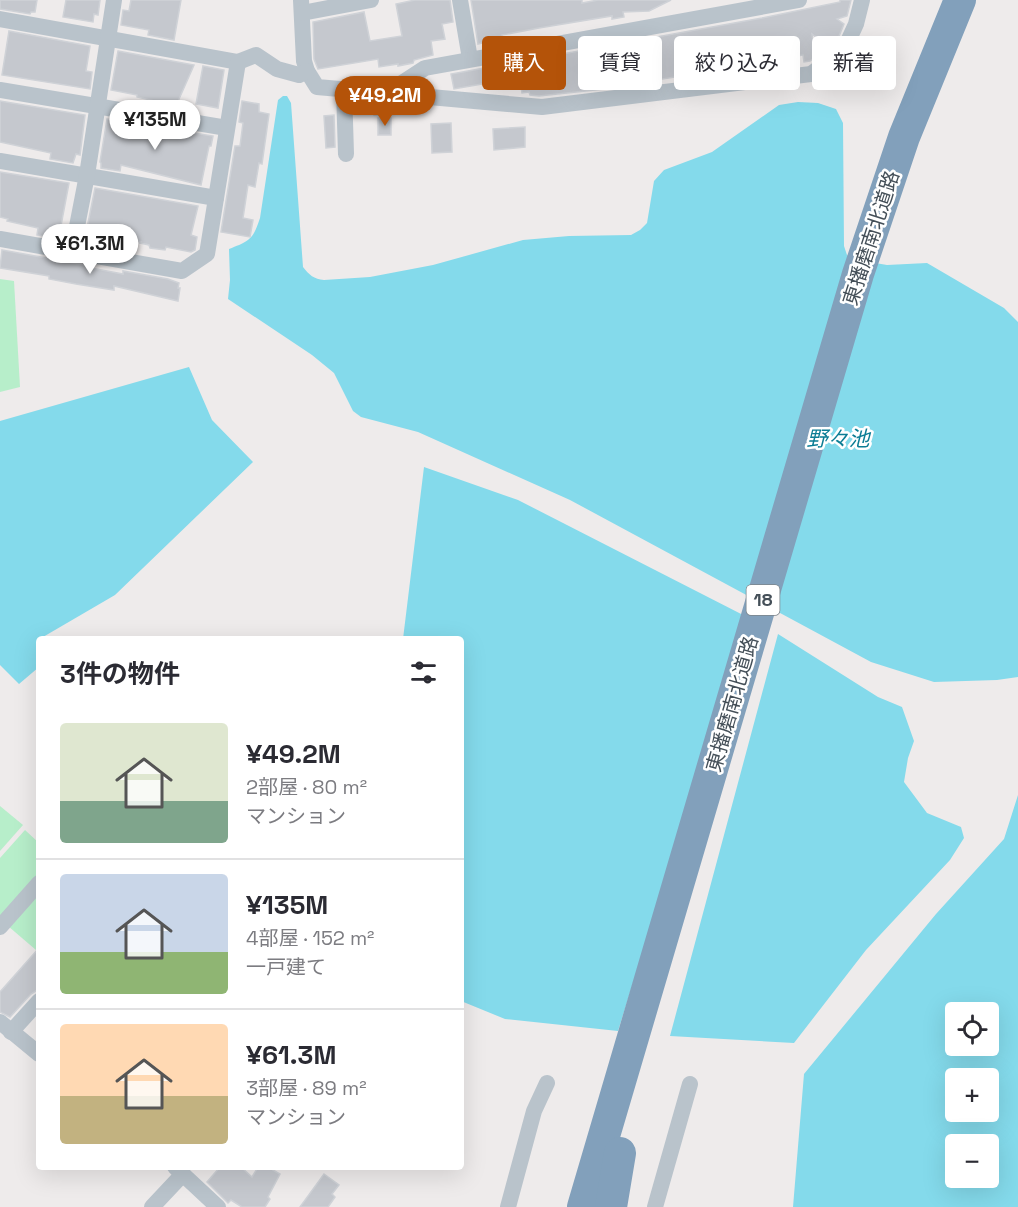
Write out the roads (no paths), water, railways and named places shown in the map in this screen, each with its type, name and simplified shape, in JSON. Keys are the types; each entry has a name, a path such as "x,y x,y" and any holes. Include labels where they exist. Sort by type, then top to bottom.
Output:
{"highway":[{"name":"東播磨南北道路","path":"604,1207 610,1152 858,274 904,137 960,0"},
{"name":"東播磨南北道路","path":"583,1207 610,1152 703,856 871,279 918,142 976,0"},
{"name":"18","path":"577,1207 610,1152"},
{"name":"18","path":"610,1152 611,1207"}],"street":[{"path":"72,252 87,176 114,0"},
{"path":"371,0 301,6 304,61 317,87 542,107 811,74 845,48 856,24 862,0"},
{"path":"460,0 470,59"},
{"path":"395,95 399,85 426,68 735,6 799,0"},
{"path":"0,19 238,62 256,56 277,69 299,75 307,71"},
{"path":"0,239 182,271 207,254 238,62"},
{"path":"0,90 227,128"},
{"path":"344,90 346,154"},
{"path":"0,161 216,198"},
{"path":"0,927 36,886"},
{"path":"36,1002 6,1027 36,1052"},
{"path":"655,1207 690,1084"},
{"path":"508,1207 538,1092"},
{"path":"152,1207 179,1170 218,1207"}],"water":[{"name":"野々池","path":"287,96 291,103 303,267 312,276 324,280 370,277 433,265 523,240 569,236 631,235 647,223 654,181 664,170 712,152 779,105 798,102 818,103 836,109 843,123 844,246 847,255 852,259 887,265 927,263 1004,308 1018,322 1018,677 934,682 871,662 570,500 418,432 361,417 353,411 334,373 312,355 228,299 229,249 249,239 260,218 278,100"},
{"path":"189,367 212,420 253,462 115,595 45,636 36,636 36,670 19,684 0,665 0,421"},
{"path":"424,467 518,500 747,617 618,1031 505,1019 464,1002 464,636 403,636"},
{"path":"778,634 878,697 902,707 914,741 908,758 904,782 927,813 961,827 964,838 950,860 866,950 794,1043 670,1036"},
{"path":"1018,795 1018,1207 793,1207 804,1074 936,914 1004,839"}]}
